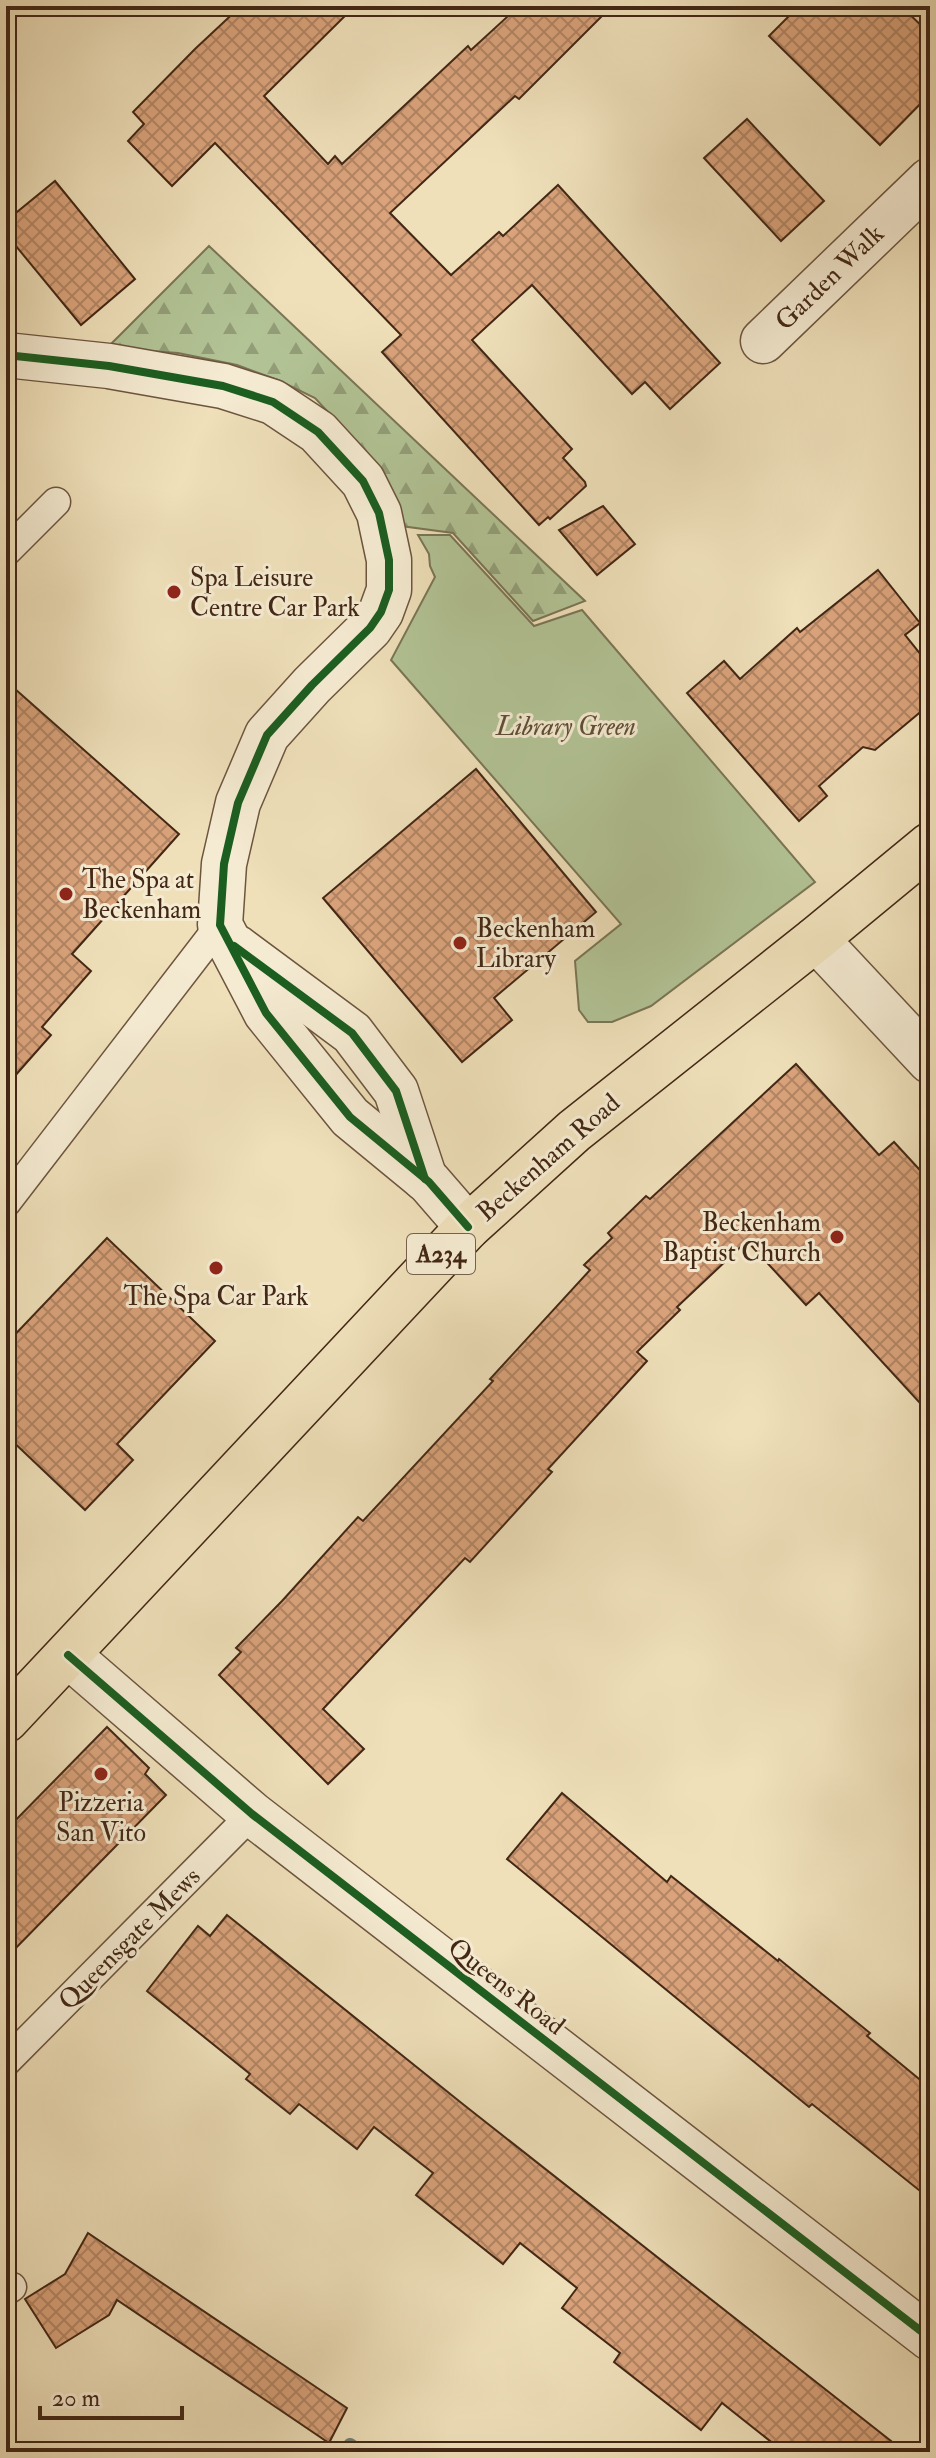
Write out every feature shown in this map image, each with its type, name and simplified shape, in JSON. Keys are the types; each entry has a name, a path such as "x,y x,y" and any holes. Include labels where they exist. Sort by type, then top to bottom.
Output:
{"main road":[{"name":"Beckenham Road","path":"6,1720 468,1227 574,1131 930,845"}],"street":[{"name":"Garden Walk","path":"763,341 930,180"},
{"path":"6,355 109,366 223,386 273,402 318,432 363,481 379,513 389,560 389,590 381,612 370,628 267,735 238,803 224,864 225,934 266,1013 350,1117 425,1179 468,1227"},
{"path":"816,939 930,1061"},
{"name":"Queens Road","path":"68,1655 252,1814 930,2338"}],"lane":[{"path":"6,552 56,502"},
{"path":"6,1203 225,934"},
{"name":"Queensgate Mews","path":"6,2062 252,1814"}],"green space":[{"path":"209,246 585,601 533,621 453,533 401,526 357,443 315,398 237,365 178,353 107,348"},
{"name":"Library Green","path":"418,535 450,535 534,626 582,610 815,882 651,1006 612,1022 588,1022 579,1010 575,961 621,924 391,660 435,577 429,554"}],"building":[{"path":"241,6 355,6 264,96 328,164 335,156 342,164 468,46 471,50 519,6 612,6 519,99 515,96 390,213 451,275 499,232 503,236 558,185 720,363 670,409 645,382 632,394 532,285 472,340 572,449 563,458 586,486 550,519 548,517 539,525 382,352 401,335 215,143 172,186 128,141 144,124 133,112"},
{"path":"799,6 901,6 930,34 930,94 880,145 769,36"},
{"path":"747,119 824,201 781,241 704,158"},
{"path":"55,181 135,279 81,325 6,234 6,221"},
{"path":"603,506 635,544 597,575 559,530"},
{"path":"878,570 920,623 905,635 930,666 930,704 875,750 863,747 819,786 827,796 799,821 687,693 724,661 740,679 797,628 800,632"},
{"name":"The Spa at Beckenham","path":"6,681 179,834 72,954 91,971 42,1027 51,1035 6,1086"},
{"name":"Beckenham Library","path":"476,769 596,912 494,998 512,1020 462,1062 323,898"},
{"path":"796,1064 879,1155 894,1142 930,1181 930,1414 819,1293 806,1305 747,1241 677,1307 680,1310 637,1352 647,1361 548,1469 552,1472 470,1562 465,1558 323,1709 364,1749 328,1784 219,1675 241,1652 236,1648 358,1517 363,1521 493,1381 490,1379 590,1270 584,1265 612,1238 608,1233 646,1196 650,1199"},
{"path":"107,1238 215,1341 117,1444 133,1460 85,1510 6,1435 6,1344"},
{"path":"107,1727 149,1768 145,1774 166,1795 6,1958 6,1830"},
{"path":"562,1793 667,1882 671,1876 779,1959 870,2033 867,2036 930,2088 930,2199 812,2104 809,2107 507,1859"},
{"path":"227,1915 905,2452 784,2452 722,2403 701,2430 614,2362 620,2353 562,2308 577,2288 520,2243 503,2264 416,2195 433,2173 374,2127 357,2149 299,2104 290,2114 246,2079 250,2074 147,1991 198,1926 210,1936"},
{"path":"88,2233 347,2408 329,2443 117,2300 109,2315 56,2348 25,2299 65,2274"}],"waterway":[{"path":"350,2445 360,2452"}],"cycle path":[{"path":"6,355 109,366 223,386 273,402 318,432 363,481 379,513 389,560 389,590 381,612 370,628 267,735 238,803 224,864 220,925 266,1013 350,1117 429,1182 468,1227"},
{"path":"234,946 352,1033 396,1091 425,1179"},
{"path":"68,1655 252,1814 930,2338"}],"place":[{"name":"Spa Leisure Centre Car Park","path":"174,592"},
{"name":"The Spa at Beckenham","path":"66,894"},
{"name":"Beckenham Library","path":"460,943"},
{"name":"Beckenham Baptist Church","path":"837,1237"},
{"name":"The Spa Car Park","path":"216,1268"},
{"name":"Pizzeria San Vito","path":"101,1774"}]}
